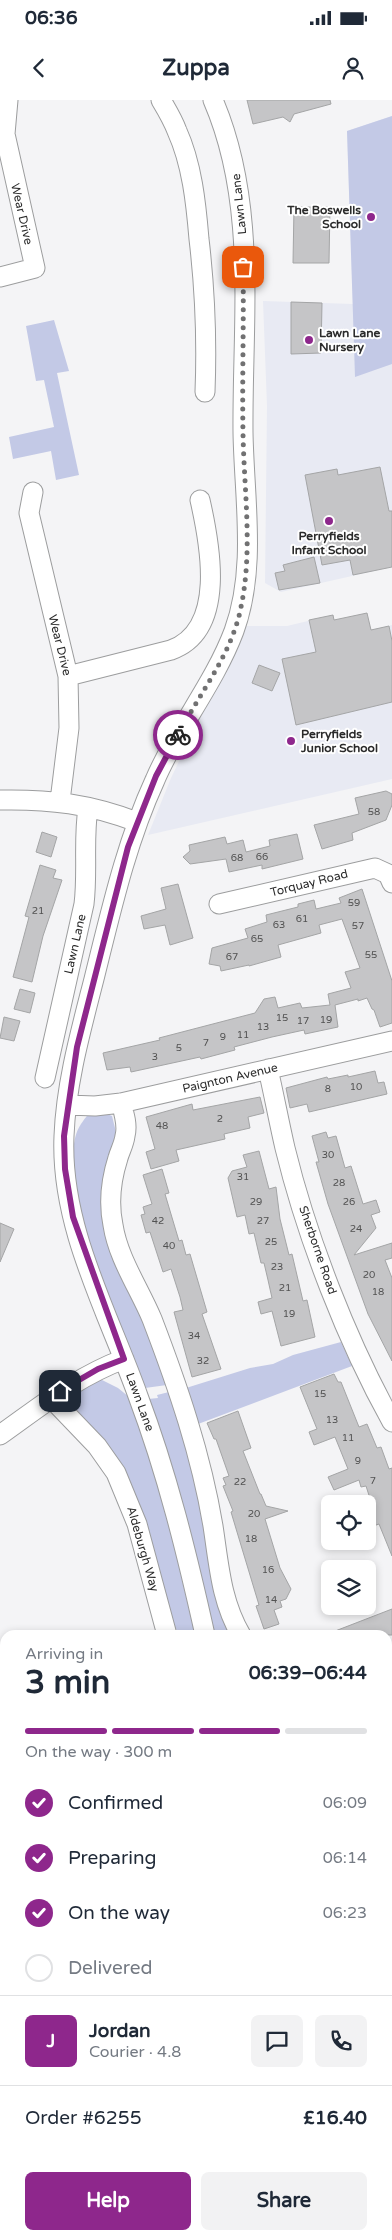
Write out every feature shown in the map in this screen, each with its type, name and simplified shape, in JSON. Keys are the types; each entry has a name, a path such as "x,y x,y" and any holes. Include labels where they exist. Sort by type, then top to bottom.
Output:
{"street":[{"name":"Wear Drive","path":"0,276 35,268 5,134 8,100"},
{"path":"162,100 184,149 194,196 204,286 205,392"},
{"name":"Lawn Lane","path":"203,1630 177,1515 142,1404 73,1217 65,1169 64,1136 67,1105 82,1028 128,847 156,776 218,664 233,633 241,607 248,547 243,433 242,230 236,172 224,127 213,100"},
{"name":"Wear Drive","path":"33,492 29,513 68,676 69,728 60,801"},
{"path":"68,676 171,650 183,646 192,638 205,608 211,572 208,537 200,500"},
{"path":"0,800 60,801 110,812 137,822"},
{"name":"Lawn Lane","path":"44,1078 84,904 87,883 85,827 88,808"},
{"name":"Torquay Road","path":"219,904 375,868 388,874 392,883"},
{"name":"Paignton Avenue","path":"67,1105 95,1106 121,1103 392,1041"},
{"name":"Sherborne Road","path":"268,1069 285,1148 317,1253 352,1337 392,1422"},
{"path":"121,1103 126,1124 125,1136 113,1172 110,1190 110,1210 116,1240 145,1301 188,1418 206,1488 221,1584 230,1613 238,1630"},
{"path":"0,1435 69,1385 98,1369 124,1359"},
{"name":"Aldeburgh Way","path":"52,1398 97,1446 116,1473 137,1524 166,1630"}],"shaded area":[{"path":"392,116 392,567 281,592 265,583 267,406 263,301 353,304 347,131"},
{"name":"The Boswells School","path":"392,116 392,364 355,377 347,131"},
{"path":"54,320 69,371 57,373 79,475 56,480 51,451 13,459 9,437 54,427 44,380 36,381 26,326"},
{"name":"Perryfields Junior School","path":"333,615 338,637 392,625 392,779 148,835 171,778 244,626 287,626"},
{"path":"103,1112 112,1116 116,1132 102,1188 142,1317 167,1385 145,1388 107,1294 82,1214 75,1177 74,1146 81,1124 86,1117 92,1113"},
{"path":"341,1342 352,1366 198,1424 186,1388 250,1368 273,1364 293,1355"},
{"path":"100,1379 118,1388 134,1401 164,1503 194,1630 178,1630 168,1625 143,1518 134,1492 122,1469 74,1406 75,1395 88,1382"},
{"path":"169,1392 184,1433 231,1630 211,1630 189,1529 148,1399 158,1398 157,1395"}],"building":[{"path":"247,100 330,100 331,104 294,114 290,122 283,117 253,124"},
{"path":"294,207 330,207 329,263 293,263"},
{"name":"Lawn Lane Nursery","path":"291,302 322,303 321,353 291,354"},
{"path":"380,467 389,511 392,511 392,567 353,575 350,560 322,565 305,475 337,469 338,475"},
{"path":"314,557 320,583 279,590 275,573 285,571 283,565"},
{"path":"367,613 371,630 389,626 392,641 392,702 296,725 282,659 316,652 309,620 333,615 334,620"},
{"path":"259,665 280,673 272,691 252,683"},
{"path":"386,791 392,794 392,805 386,820 352,833 353,840 322,849 314,825 359,814 355,798"},
{"path":"42,832 57,837 51,857 36,852"},
{"path":"297,834 303,859 262,869 262,865 229,872 226,859 190,864 183,857 190,851 189,845 225,837 227,844 243,840 246,852 270,846 269,840"},
{"path":"40,865 56,870 53,878 62,880 43,936 32,982 13,977 29,917 25,916"},
{"path":"178,884 193,938 170,945 165,925 144,929 141,916 166,909 161,888"},
{"path":"362,889 392,981 392,1023 380,1027 367,998 358,1001 358,999 335,1005 338,1027 305,1034 304,1030 272,1037 234,1047 235,1050 201,1059 200,1057 131,1072 130,1067 107,1070 103,1053 160,1040 159,1038 255,1013 264,999 275,997 278,1008 300,1003 302,1008 330,1005 328,994 351,988 345,972 360,968 342,919 319,925 321,933 278,945 281,957 249,966 221,971 220,966 209,964 212,948 248,938 245,929 267,922 266,915 298,907 298,904 314,900 316,909 341,903 339,898"},
{"path":"20,989 35,993 30,1013 14,1009"},
{"path":"4,1017 20,1021 14,1041 0,1038"},
{"path":"375,1071 378,1083 384,1082 387,1094 309,1112 307,1104 290,1108 286,1088 327,1077 328,1079 348,1075 348,1077"},
{"path":"260,1097 264,1113 248,1117 250,1128 224,1134 225,1139 176,1150 179,1161 151,1169 146,1152 155,1149 146,1117 192,1104 193,1110"},
{"path":"326,1132 328,1138 336,1136 345,1168 351,1166 363,1204 376,1200 380,1212 371,1215 376,1228 354,1255 392,1243 392,1258 385,1260 392,1278 392,1361 368,1314 328,1204 316,1162 319,1162 312,1136"},
{"path":"259,1151 269,1189 276,1187 280,1219 289,1255 292,1254 303,1301 307,1300 315,1337 281,1346 272,1311 261,1314 258,1302 272,1298 264,1263 261,1263 254,1233 249,1234 245,1215 237,1217 228,1178 232,1171 247,1167 243,1155"},
{"path":"162,1169 169,1193 165,1194 179,1241 182,1240 186,1255 190,1254 207,1312 202,1314 221,1369 192,1377 174,1312 183,1310 180,1297 171,1269 163,1272 150,1232 146,1233 141,1215 145,1214 143,1207 152,1204 143,1175"},
{"path":"0,1223 14,1229 0,1262"},
{"path":"334,1374 338,1382 341,1382 359,1427 367,1424 377,1448 381,1447 389,1469 392,1468 392,1556 379,1524 376,1525 376,1495 369,1495 366,1486 361,1487 359,1480 334,1490 328,1477 348,1469 335,1437 314,1445 309,1432 317,1429 300,1387"},
{"path":"238,1411 251,1448 243,1451 266,1506 288,1511 265,1519 280,1568 291,1589 286,1599 280,1601 282,1607 274,1610 279,1624 264,1629 256,1606 259,1605 231,1512 233,1511 223,1486 226,1485 223,1478 229,1476 216,1439 214,1439 207,1423"},
{"path":"392,1609 392,1630 338,1630"}],"way so far":[{"path":"178,735 218,664 233,633 241,607 248,547 243,433 243,267"}],"place":[{"name":"The Boswells School","path":"371,217"},
{"name":"Lawn Lane Nursery","path":"309,340"},
{"name":"Perryfields Infant School","path":"329,521"},
{"name":"Perryfields Junior School","path":"291,741"}],"route":[{"path":"60,1391 98,1369 124,1359 82,1248 73,1217 67,1192 64,1136 67,1105 77,1047 128,847 156,776 178,735"}]}
